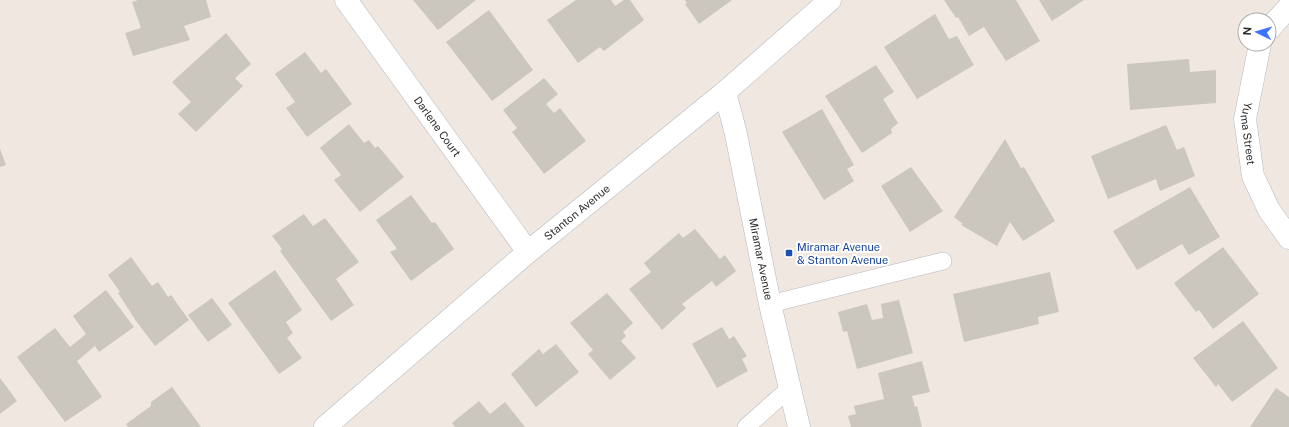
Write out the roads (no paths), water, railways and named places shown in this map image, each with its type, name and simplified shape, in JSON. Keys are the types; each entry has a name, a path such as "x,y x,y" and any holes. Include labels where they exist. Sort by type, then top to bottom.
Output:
{"street":[{"name":"Darlene Court","path":"346,0 528,252"},
{"name":"Stanton Avenue","path":"333,424 528,252 725,92 830,0"},
{"path":"1277,20 1289,7"},
{"name":"Yuma Street","path":"1258,52 1245,119 1253,176 1269,210 1289,238"},
{"name":"Miramar Avenue","path":"725,92 736,134 770,304 799,427"}],"lane":[{"path":"770,304 944,261"},
{"path":"746,427 790,388"}],"place":[{"name":"Miramar Avenue & Stanton Avenue","path":"789,253"}]}
